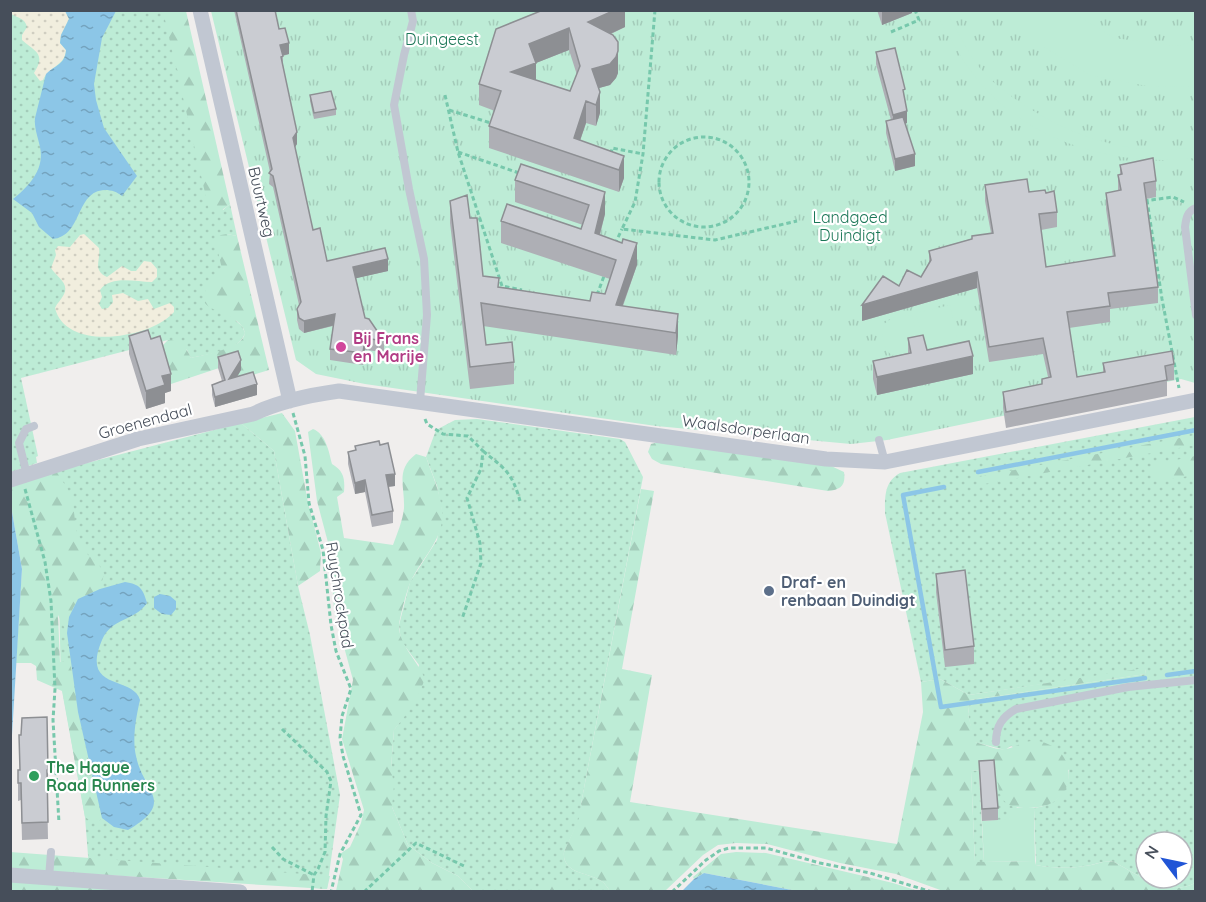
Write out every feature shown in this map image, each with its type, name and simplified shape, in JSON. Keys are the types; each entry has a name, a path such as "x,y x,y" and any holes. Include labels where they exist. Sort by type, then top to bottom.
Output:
{"street":[{"name":"Buurtweg","path":"200,10 290,401"},
{"name":"Waalsdorperlaan","path":"290,401 339,391 826,459 885,462 1189,402"},
{"name":"Groenendaal","path":"20,477 138,439 253,414 290,401"},
{"path":"10,875 240,891"}],"lane":[{"path":"411,10 413,21 394,105 424,259 427,315 422,402"},
{"path":"1193,208 1186,218 1185,227 1196,315"},
{"path":"20,477 19,443 26,429 34,426"},
{"path":"879,440 885,462"},
{"path":"996,742 996,731 999,724 1016,709 1128,687 1196,680"},
{"path":"49,878 51,852"}],"path":[{"path":"612,250 635,202 643,154 655,10"},
{"path":"891,32 919,20 915,10"},
{"path":"446,95 459,152 502,286 525,291"},
{"path":"450,110 495,124"},
{"path":"696,138 715,138 732,146 745,161 750,179 747,198 737,214 722,225 703,228 685,224 670,212 660,195 659,177 665,159 679,145 696,138"},
{"path":"609,160 612,148 643,154"},
{"path":"459,152 523,174"},
{"path":"1136,202 1173,197 1193,208"},
{"path":"1147,200 1162,299 1189,402"},
{"path":"622,229 715,240 797,221"},
{"path":"594,305 605,272"},
{"path":"1151,300 1162,299"},
{"name":"Ruychrockpad","path":"290,401 305,456 309,503 323,550 336,651 351,689 342,716 340,738 343,756 361,814 340,854 331,891"},
{"path":"422,402 423,415 427,424 443,434 468,436 504,468 515,482 520,501"},
{"path":"462,619 481,563 480,543 467,498 481,469 483,451"},
{"path":"20,477 45,562 51,601 55,688 52,720 59,823"},
{"path":"282,729 327,772 331,781 326,816 325,852 314,875 312,891"},
{"path":"364,891 416,843 464,866"},
{"path":"272,848 283,859 300,870 314,875"},
{"path":"672,891 718,851 729,848 766,848 820,863 870,873 932,891"}],"green space":[{"path":"11,11 171,11 223,210 230,204 237,236 227,234 236,321 245,333 242,339 229,348 191,358 187,350 168,340 21,378 38,456 36,457 37,463 11,472"},
{"path":"163,11 186,11 230,204 220,210 209,210"},
{"name":"Landgoed Duindigt","path":"211,11 1195,11 1195,383 1181,379 887,440 851,444 656,426 365,384 316,374 296,360"},
{"path":"934,11 946,11 974,60 991,80 1018,101 1051,121 1110,144 1152,149 1195,147 1195,158 1164,160 1101,153 1070,144 1042,131 1015,115 991,94 970,70"},
{"path":"1008,11 1071,11 1114,38 1177,46 1195,41 1195,86 1152,87 1090,75 1044,47"},
{"path":"227,234 237,236 269,370 230,382 225,366 171,384 162,346 168,340 182,345 191,358 233,346 245,334 242,326 231,317 210,308 204,302 206,287 222,269 215,239"},
{"path":"950,305 961,358 928,365 916,313"},
{"path":"912,315 920,351 892,355 886,349 883,341 884,324 892,318"},
{"path":"282,413 295,431 308,503 321,553 320,571 298,586 274,451 241,423"},
{"path":"1195,417 1195,883 1194,830 1134,830 1134,873 1114,862 1067,868 1036,865 1034,808 1049,804 1060,796 1067,785 1069,770 1011,746 1005,750 974,742 968,714 970,700 1146,674 1145,669 969,695 940,679 921,682 885,513 888,485 900,473"},
{"path":"477,419 620,439 625,442 643,477 581,804 584,809 564,852 564,859 571,868 600,880 610,891 473,891 458,876 432,863 408,845 392,807 391,768 394,730 404,716 419,665 401,641 399,625 410,582 437,540 442,512 437,486 426,457 436,430 455,420"},
{"path":"241,423 274,451 298,586 310,635 340,795 327,889 89,868 85,817 61,683 56,471"},
{"path":"313,429 324,439 332,464 343,476 344,492 337,497 344,538 393,545 403,513 403,472 409,460 416,454 426,457 436,483 442,510 440,530 410,584 399,623 402,640 425,679 415,703 394,730 391,768 394,785 392,807 408,845 432,863 458,876 473,891 336,891 343,859 340,854 350,847 364,810 342,739 353,680 334,610 330,550 317,501 308,432"},
{"path":"1195,435 1195,445 979,485 978,477"},
{"path":"659,442 829,465 844,472 844,480 839,488 828,491 661,464 652,459 648,452 651,444"},
{"path":"1195,456 1195,475 1158,481 1153,477 1152,467 1156,464"},
{"path":"56,471 73,503 76,530 88,555 98,563 104,574 100,589 79,600 75,605 67,633 58,615 60,662 70,662 86,754 102,818 98,822 92,822 85,817 62,691 37,680 36,666 31,663 16,663 22,569 11,506 10,485"},
{"path":"641,489 654,491 622,669 652,675 630,802 897,844 923,712 921,682 940,679 969,695 1145,668 1146,674 970,700 968,714 975,742 1003,749 1032,741 1043,742 1063,756 1069,772 1066,788 1055,801 1040,807 1017,808 1005,802 1001,796 997,769 971,771 975,862 1035,861 1036,865 1067,868 1114,862 1134,873 1134,890 1194,890 1195,883 1195,891 943,891 896,874 840,863 767,844 736,843 718,845 703,855 665,891 610,891 600,880 571,868 564,859 564,852 583,809 581,804"},
{"path":"998,769 998,785 1017,808 1007,808 1007,820 998,820 979,773 984,862 975,862 971,771"},
{"path":"1007,808 1034,808 1035,861 984,862 982,821 1007,819"},
{"path":"10,852 330,876 327,889 11,869"},
{"path":"766,853 918,891 797,891 704,873 694,879 693,877 721,854"},
{"path":"10,879 117,887 117,891 11,891"},
{"path":"552,879 562,882 575,891 534,891 545,880"}],"sand":[{"path":"65,10 69,19 61,35 60,43 66,50 65,55 60,63 40,81 34,73 38,67 38,54 22,40 26,24 11,14 11,11"},
{"path":"84,234 99,248 98,268 107,277 122,266 136,271 144,261 151,262 157,269 157,277 152,282 124,280 105,285 100,290 102,297 99,304 102,309 108,308 113,302 112,295 123,293 138,301 148,299 154,309 170,303 174,307 174,312 148,329 110,337 92,336 75,331 62,322 55,308 63,296 65,287 51,268 56,255 55,250 58,246 70,247 80,235"}],"water":[{"path":"65,11 116,11 102,38 94,84 96,100 104,128 137,176 122,196 110,190 95,192 83,205 70,230 63,236 53,239 39,227 32,213 13,199 30,183 40,163 41,155 35,118 46,74 64,59 66,50 60,43 61,35 69,19"},
{"path":"10,506 22,569 11,752"},
{"path":"125,582 140,588 147,603 136,614 111,627 102,640 97,656 98,668 103,675 128,687 140,700 134,742 136,756 154,803 151,811 143,820 128,830 114,827 102,818 78,712 67,633 69,617 78,599 100,589"},
{"path":"160,594 170,596 176,601 176,609 171,615 162,614 154,608 154,597"},
{"path":"704,873 797,891 682,891"}],"building":[{"path":"236,10 275,10 279,29 285,28 289,43 280,45 297,132 293,138 313,230 320,228 327,261 385,248 388,259 353,267 365,318 369,319 384,341 365,338 363,353 330,349 335,314 304,321 299,318 297,309 301,302 273,176 269,173 272,169"},
{"path":"543,10 615,10 588,22 613,35 618,42 618,51 610,64 592,69 600,92 596,105 586,101 574,138 624,156 619,170 489,126 501,91 479,84 496,29","holes":["569,28 580,66 570,91 511,72 536,63 529,44"]},
{"path":"895,48 905,89 903,90 907,111 893,115 876,52"},
{"path":"331,91 336,109 314,113 310,95"},
{"path":"903,117 915,154 895,159 886,121"},
{"path":"1153,158 1156,181 1144,183 1158,287 1108,293 1110,306 1067,312 1077,377 1105,372 1103,363 1172,351 1174,364 1165,366 1167,380 1006,412 1003,392 1042,384 1042,379 1051,377 1043,338 989,347 977,272 862,305 883,276 899,286 907,270 921,277 931,260 929,251 972,239 972,236 993,233 985,185 1027,179 1029,192 1054,191 1057,212 1039,214 1046,267 1115,256 1106,193 1121,190 1118,175 1122,174 1120,165"},
{"path":"521,164 605,192 595,233 622,243 623,239 637,243 616,305 678,314 676,333 481,303 486,345 512,342 514,362 470,367 450,201 467,195 470,218 477,218 483,276 499,278 498,287 590,301 592,292 605,294 616,260 501,221 507,204 581,229 589,205 515,180"},
{"path":"148,330 151,339 160,336 171,374 162,376 165,385 146,391 129,336"},
{"path":"923,335 927,350 969,341 973,356 877,377 873,361 911,353 908,338"},
{"path":"238,351 241,360 229,379 253,372 257,384 215,397 212,385 225,380 218,357"},
{"path":"379,441 380,445 388,443 395,474 386,475 393,511 372,515 365,480 355,483 348,452 356,450 355,446"},
{"path":"965,570 974,646 945,650 936,574"},
{"name":"The Hague Road Runners","path":"47,717 48,822 22,823 21,783 18,783 18,770 20,770 19,735 21,735 22,718"},
{"path":"994,760 998,808 982,809 979,761"}],"waterway":[{"path":"978,472 1196,430"},
{"path":"944,487 903,495 941,707 1145,678"},
{"path":"1167,675 1196,671"}],"place":[{"name":"Bij Frans en Marije","path":"341,347"},
{"name":"Draf- en renbaan Duindigt","path":"769,591"},
{"name":"The Hague Road Runners","path":"34,776"}],"park label":[{"name":"Duingeest","path":"442,39"}]}
